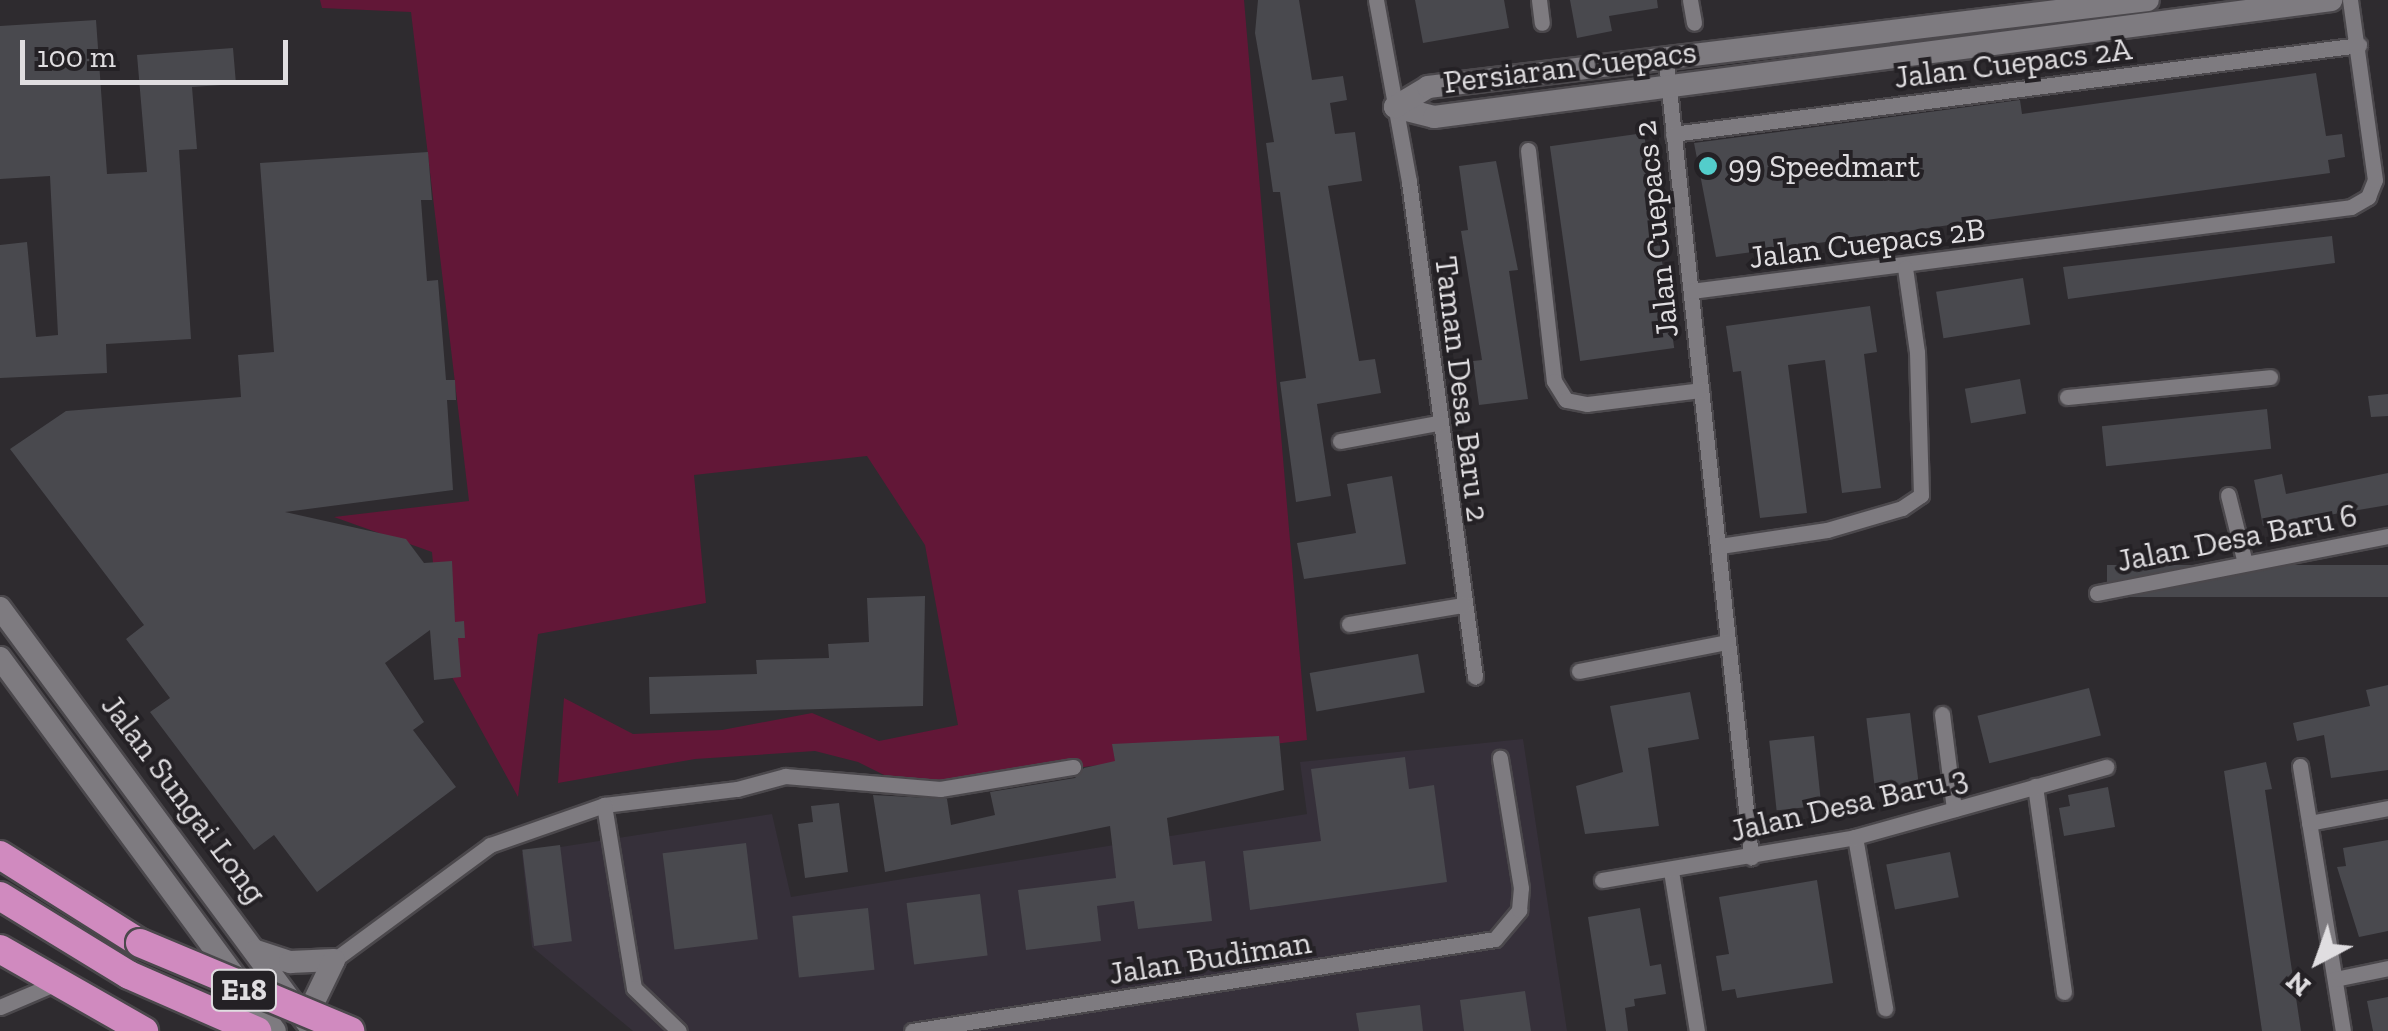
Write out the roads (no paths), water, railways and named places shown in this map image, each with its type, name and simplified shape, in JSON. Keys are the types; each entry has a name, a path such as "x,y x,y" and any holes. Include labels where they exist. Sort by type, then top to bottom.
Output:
{"highway":[{"name":"E18","path":"0,855 140,942 350,1031"},
{"name":"E18","path":"0,896 128,975 257,1031"},
{"path":"0,950 54,984 144,1031"}],"street":[{"name":"Taman Desa Baru 2","path":"1376,0 1395,107 1475,678"},
{"path":"1539,0 1542,22"},
{"path":"1690,0 1694,23"},
{"name":"Persiaran Cuepacs","path":"1395,107 1428,86 1666,61 1985,11 2148,0"},
{"name":"Persiaran Cuepacs","path":"1395,107 1434,117 2332,0"},
{"path":"2350,0 2359,45"},
{"path":"1985,11 1990,46"},
{"name":"Jalan Cuepacs 2A","path":"1673,134 2359,45"},
{"name":"Jalan Cuepacs 2B","path":"1691,291 1905,268 2351,206 2368,197 2375,180 2359,45"},
{"name":"Jalan Cuepacs 2","path":"1666,61 1750,857"},
{"path":"1528,150 1554,381 1566,400 1586,404 1701,390"},
{"path":"1720,546 1827,530 1902,508 1921,495 1917,352 1905,268"},
{"path":"2068,397 2270,377"},
{"path":"1340,441 1437,423"},
{"path":"2228,495 2245,563"},
{"name":"Jalan Desa Baru 6","path":"2097,593 2388,536"},
{"path":"1348,624 1463,606"},
{"name":"Jalan Sungai Long","path":"0,608 310,1025"},
{"path":"1578,671 1727,642"},
{"name":"Jalan Sungai Long","path":"0,658 276,1031"},
{"path":"1942,714 1954,809"},
{"name":"Jalan Budiman","path":"912,1031 1496,939 1511,925 1521,888 1500,758"},
{"path":"2300,766 2343,1031"},
{"path":"310,1025 334,960 490,845 604,806 737,790 785,776 940,789 1073,767"},
{"name":"Jalan Desa Baru 3","path":"1602,880 1855,837 2106,768"},
{"path":"2034,786 2064,992"},
{"path":"604,806 634,988 679,1031"},
{"path":"2309,823 2388,808"},
{"path":"1855,837 1885,1008"},
{"path":"1670,871 1697,1031"},
{"path":"256,951 290,962 334,960"},
{"path":"2336,979 2388,968"},
{"path":"0,1007 54,984"}],"place":[{"name":"99 Speedmart","path":"1708,166"}]}
